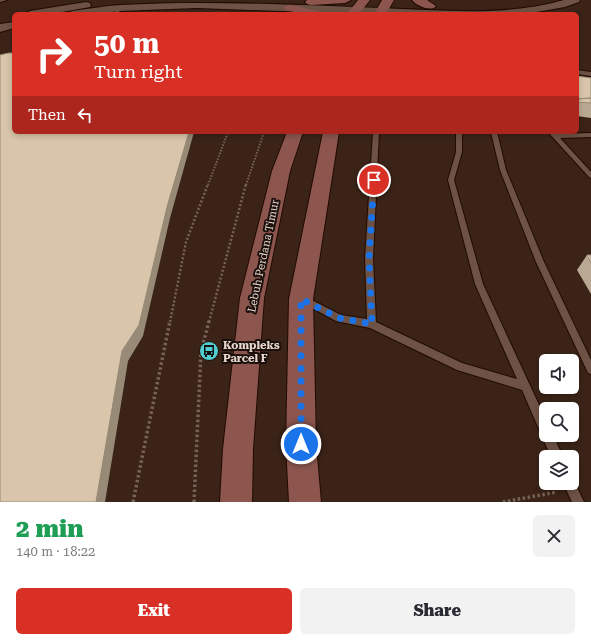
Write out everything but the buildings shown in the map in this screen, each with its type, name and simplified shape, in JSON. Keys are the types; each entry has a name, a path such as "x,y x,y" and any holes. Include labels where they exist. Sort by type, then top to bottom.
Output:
{"main road":[{"path":"311,2 345,0"},
{"path":"418,0 424,11"},
{"path":"290,8 309,12"},
{"name":"Lebuh Perdana Timur","path":"236,502 238,449 252,298 281,171 294,134"},
{"path":"305,502 301,444 301,299 331,134"}],"street":[{"path":"56,12 132,0 144,0"},
{"path":"261,0 311,2 359,7"},
{"path":"424,11 532,0"},
{"path":"510,12 540,9 575,0"},
{"path":"103,12 197,4 290,8 384,7 424,11 462,12"},
{"path":"0,19 12,17"},
{"path":"0,28 12,25"}],"lane":[{"path":"0,1 5,0"},
{"path":"579,72 591,74"},
{"path":"372,324 369,259 376,134"},
{"path":"459,134 459,152 451,180 479,284 539,417"},
{"path":"494,134 503,170 540,262 591,370"},
{"path":"553,134 591,135"},
{"path":"553,134 591,176"},
{"path":"301,299 339,318 372,324 460,367 525,386"},
{"path":"572,490 578,502"}],"path":[{"path":"134,502 186,242 227,134"},
{"path":"194,502 201,352 248,176 263,134"},
{"path":"504,502 554,490"}],"place":[{"name":"Kompleks Parcel F","path":"209,351"}],"route":[{"path":"301,444 301,299 339,318 372,324 369,259 374,180"}]}
